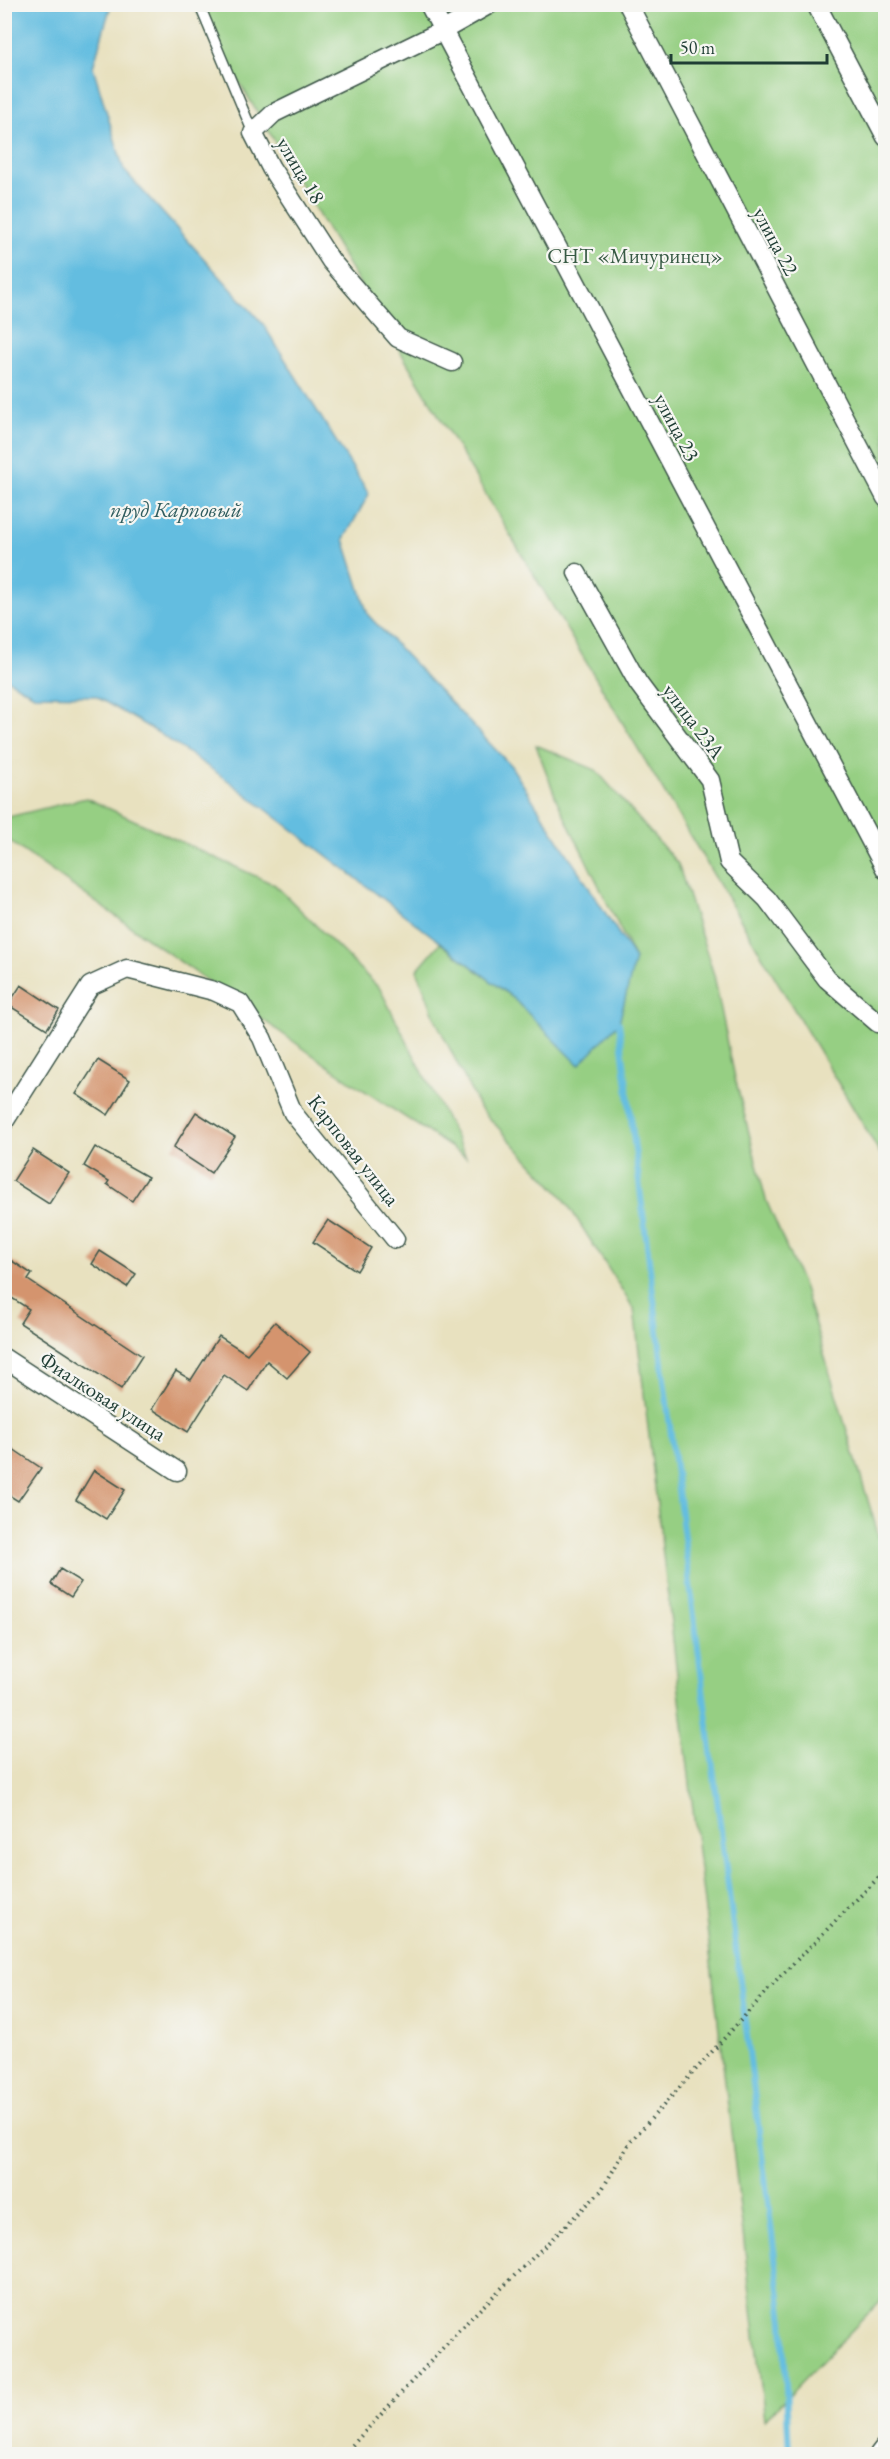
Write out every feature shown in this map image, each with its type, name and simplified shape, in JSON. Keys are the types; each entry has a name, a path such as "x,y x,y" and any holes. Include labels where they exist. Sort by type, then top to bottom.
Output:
{"street":[{"name":"улица 23","path":"429,4 885,870"},
{"name":"улица 18","path":"452,362 398,338 331,261 271,168 253,133 274,114 442,31 490,4"},
{"name":"улица 22","path":"628,4 885,498"},
{"path":"816,4 885,137"},
{"name":"улица 23А","path":"577,573 638,683 710,780 729,862 767,899 826,979 878,1023 885,1019"},
{"name":"Карповая улица","path":"4,1122 90,986 127,969 214,992 240,1003 262,1038 293,1113 395,1239"},
{"name":"Фиалковая улица","path":"4,1358 177,1471"},
{"path":"879,2454 885,2445"}],"lane":[{"path":"199,4 253,133"}],"path":[{"path":"344,2454 471,2318 601,2191 630,2142 780,1978 885,1870"}],"green space":[{"name":"СНТ «Мичуринец»","path":"193,5 885,5 886,1147 880,1153"},
{"path":"536,745 596,770 678,864 714,975 735,1078 766,1200 804,1288 885,1557 885,2296 765,2420 634,1309 563,1197 479,1107 437,1023 417,970 440,943 512,997 635,959 557,801"},
{"path":"86,798 275,885 380,989 466,1157 351,1082 5,838 4,818"}],"water":[{"name":"пруд Карповый","path":"5,4 111,5 93,67 124,170 263,324 369,494 344,539 368,615 511,766 635,959 619,1023 579,1065 512,997 226,779 157,732 95,696 34,695 5,678"}],"building":[{"path":"21,985 59,1010 47,1029 8,1005"},
{"path":"98,1060 130,1080 108,1115 76,1094"},
{"path":"196,1112 235,1137 211,1173 173,1148"},
{"path":"95,1147 148,1177 132,1201 107,1184 109,1181 84,1166"},
{"path":"33,1150 69,1173 49,1204 13,1181"},
{"path":"328,1220 371,1248 357,1271 313,1242"},
{"path":"100,1251 136,1274 127,1287 92,1264"},
{"path":"12,1261 32,1274 28,1280 142,1356 121,1389 20,1323 29,1309 4,1293 4,1273"},
{"path":"275,1322 310,1352 287,1378 267,1361 248,1391 224,1375 188,1432 152,1409 176,1371 191,1380 219,1336 247,1354"},
{"path":"4,1443 41,1468 18,1501 4,1492"},
{"path":"94,1470 125,1490 106,1519 76,1500"},
{"path":"60,1569 81,1582 71,1597 51,1584"}],"waterway":[{"path":"619,1023 783,2321 789,2454"}]}
